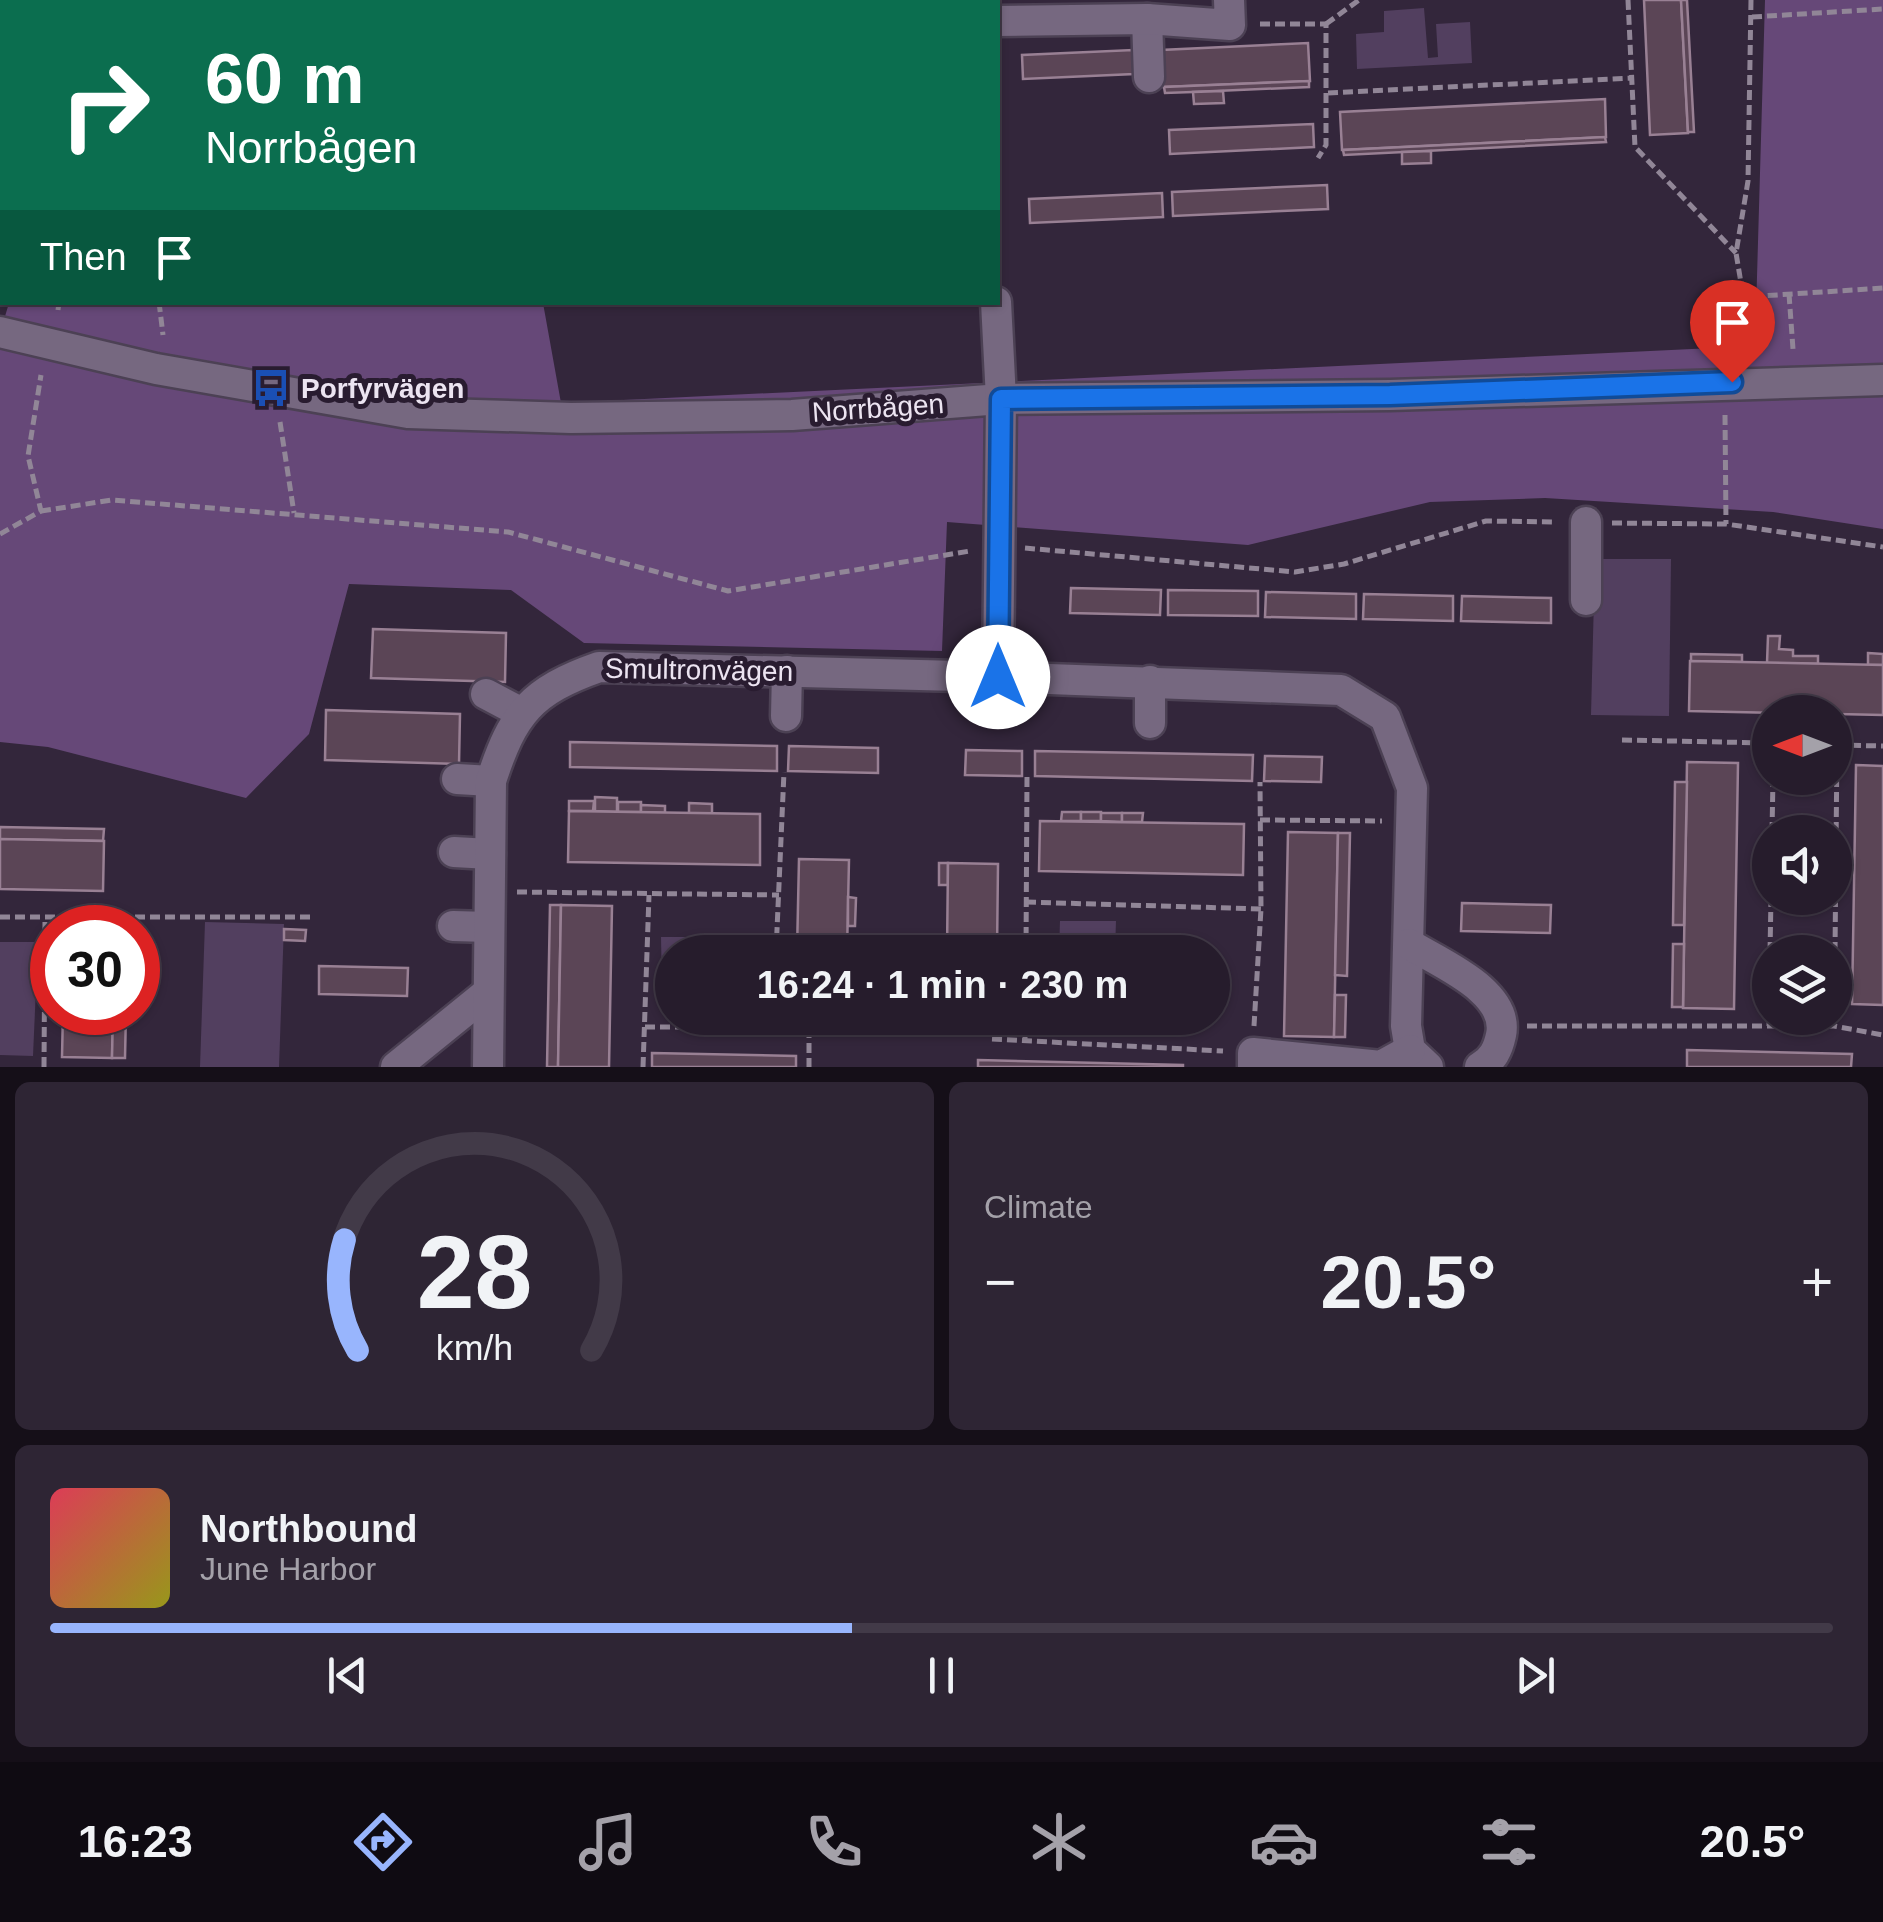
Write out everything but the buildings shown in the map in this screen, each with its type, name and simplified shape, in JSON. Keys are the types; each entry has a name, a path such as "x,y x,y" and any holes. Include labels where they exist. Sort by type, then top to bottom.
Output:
{"street":[{"path":"1000,21 1147,19 1230,12"},
{"path":"1147,19 1149,76"},
{"path":"996,305 1001,399 998,677"},
{"name":"Norrbågen","path":"0,332 156,368 408,413 571,418 774,415 1001,399 1390,395 1883,380"},
{"path":"1586,522 1586,600"},
{"name":"Smultronvägen","path":"488,1067 491,781 504,740 522,713 552,683 598,666 1341,690 1385,716 1412,788 1406,1026 1419,1058"},
{"path":"786,671 786,716"},
{"path":"1150,681 1150,722"},
{"path":"486,694 522,713"},
{"path":"457,779 491,781"},
{"path":"454,852 490,854"},
{"path":"453,926 489,927"},
{"path":"1409,944 1479,988 1495,1004 1503,1026 1498,1049 1484,1066"},
{"path":"396,1067 486,994"},
{"path":"1253,1060 1380,1066 1419,1058"}],"path":[{"path":"1230,12 1326,24 1359,0"},
{"path":"1628,0 1635,147 1736,254"},
{"path":"1751,0 1748,181 1736,254 1741,283 1761,296 1883,288"},
{"path":"1752,17 1883,9"},
{"path":"1318,158 1326,145 1326,24"},
{"path":"1328,93 1632,78"},
{"path":"1789,294 1792,349"},
{"path":"159,305 163,335"},
{"path":"41,511 28,456 42,375"},
{"path":"1724,415 1726,524"},
{"path":"280,422 294,512"},
{"path":"0,533 41,511 112,500 294,512 508,532 728,590 999,546 1296,572 1344,564 1486,521 1726,524 1883,547"},
{"path":"1622,740 1752,744"},
{"path":"1852,745 1883,746"},
{"path":"777,935 784,772"},
{"path":"1026,935 1027,776"},
{"path":"992,1039 1253,1060 1260,909 1260,782"},
{"path":"1835,935 1836,795"},
{"path":"1260,820 1412,821"},
{"path":"489,891 779,895"},
{"path":"643,1067 649,895"},
{"path":"1026,902 1260,909"},
{"path":"0,917 30,918"},
{"path":"160,918 311,917"},
{"path":"645,1026 655,1026"},
{"path":"1503,1026 1752,1026"},
{"path":"1852,1029 1883,1035"},
{"path":"44,1035 44,1067"},
{"path":"809,1035 809,1067"},
{"path":"1025,1035 1025,1040"}],"shaded area":[{"path":"1765,0 1883,0 1883,529 1773,512 1545,498 1430,502 1248,545 947,522 942,651 584,643 511,590 349,584 309,734 246,798 48,747 0,742 0,333 8,305 543,305 561,403 1755,346"},
{"path":"1424,8 1428,58 1438,57 1436,24 1470,22 1472,63 1357,69 1356,34 1384,32 1384,11"},
{"path":"1595,559 1671,559 1669,716 1591,715"},
{"path":"1060,921 1116,921 1116,935 1060,935"},
{"path":"205,922 284,924 279,1067 200,1067"},
{"path":"0,942 30,942 33,1056 0,1055"}],"place":[{"name":"Porfyrvägen","path":"271,388"}],"route":[{"path":"998,677 1001,399 1390,395 1732,382"}]}
